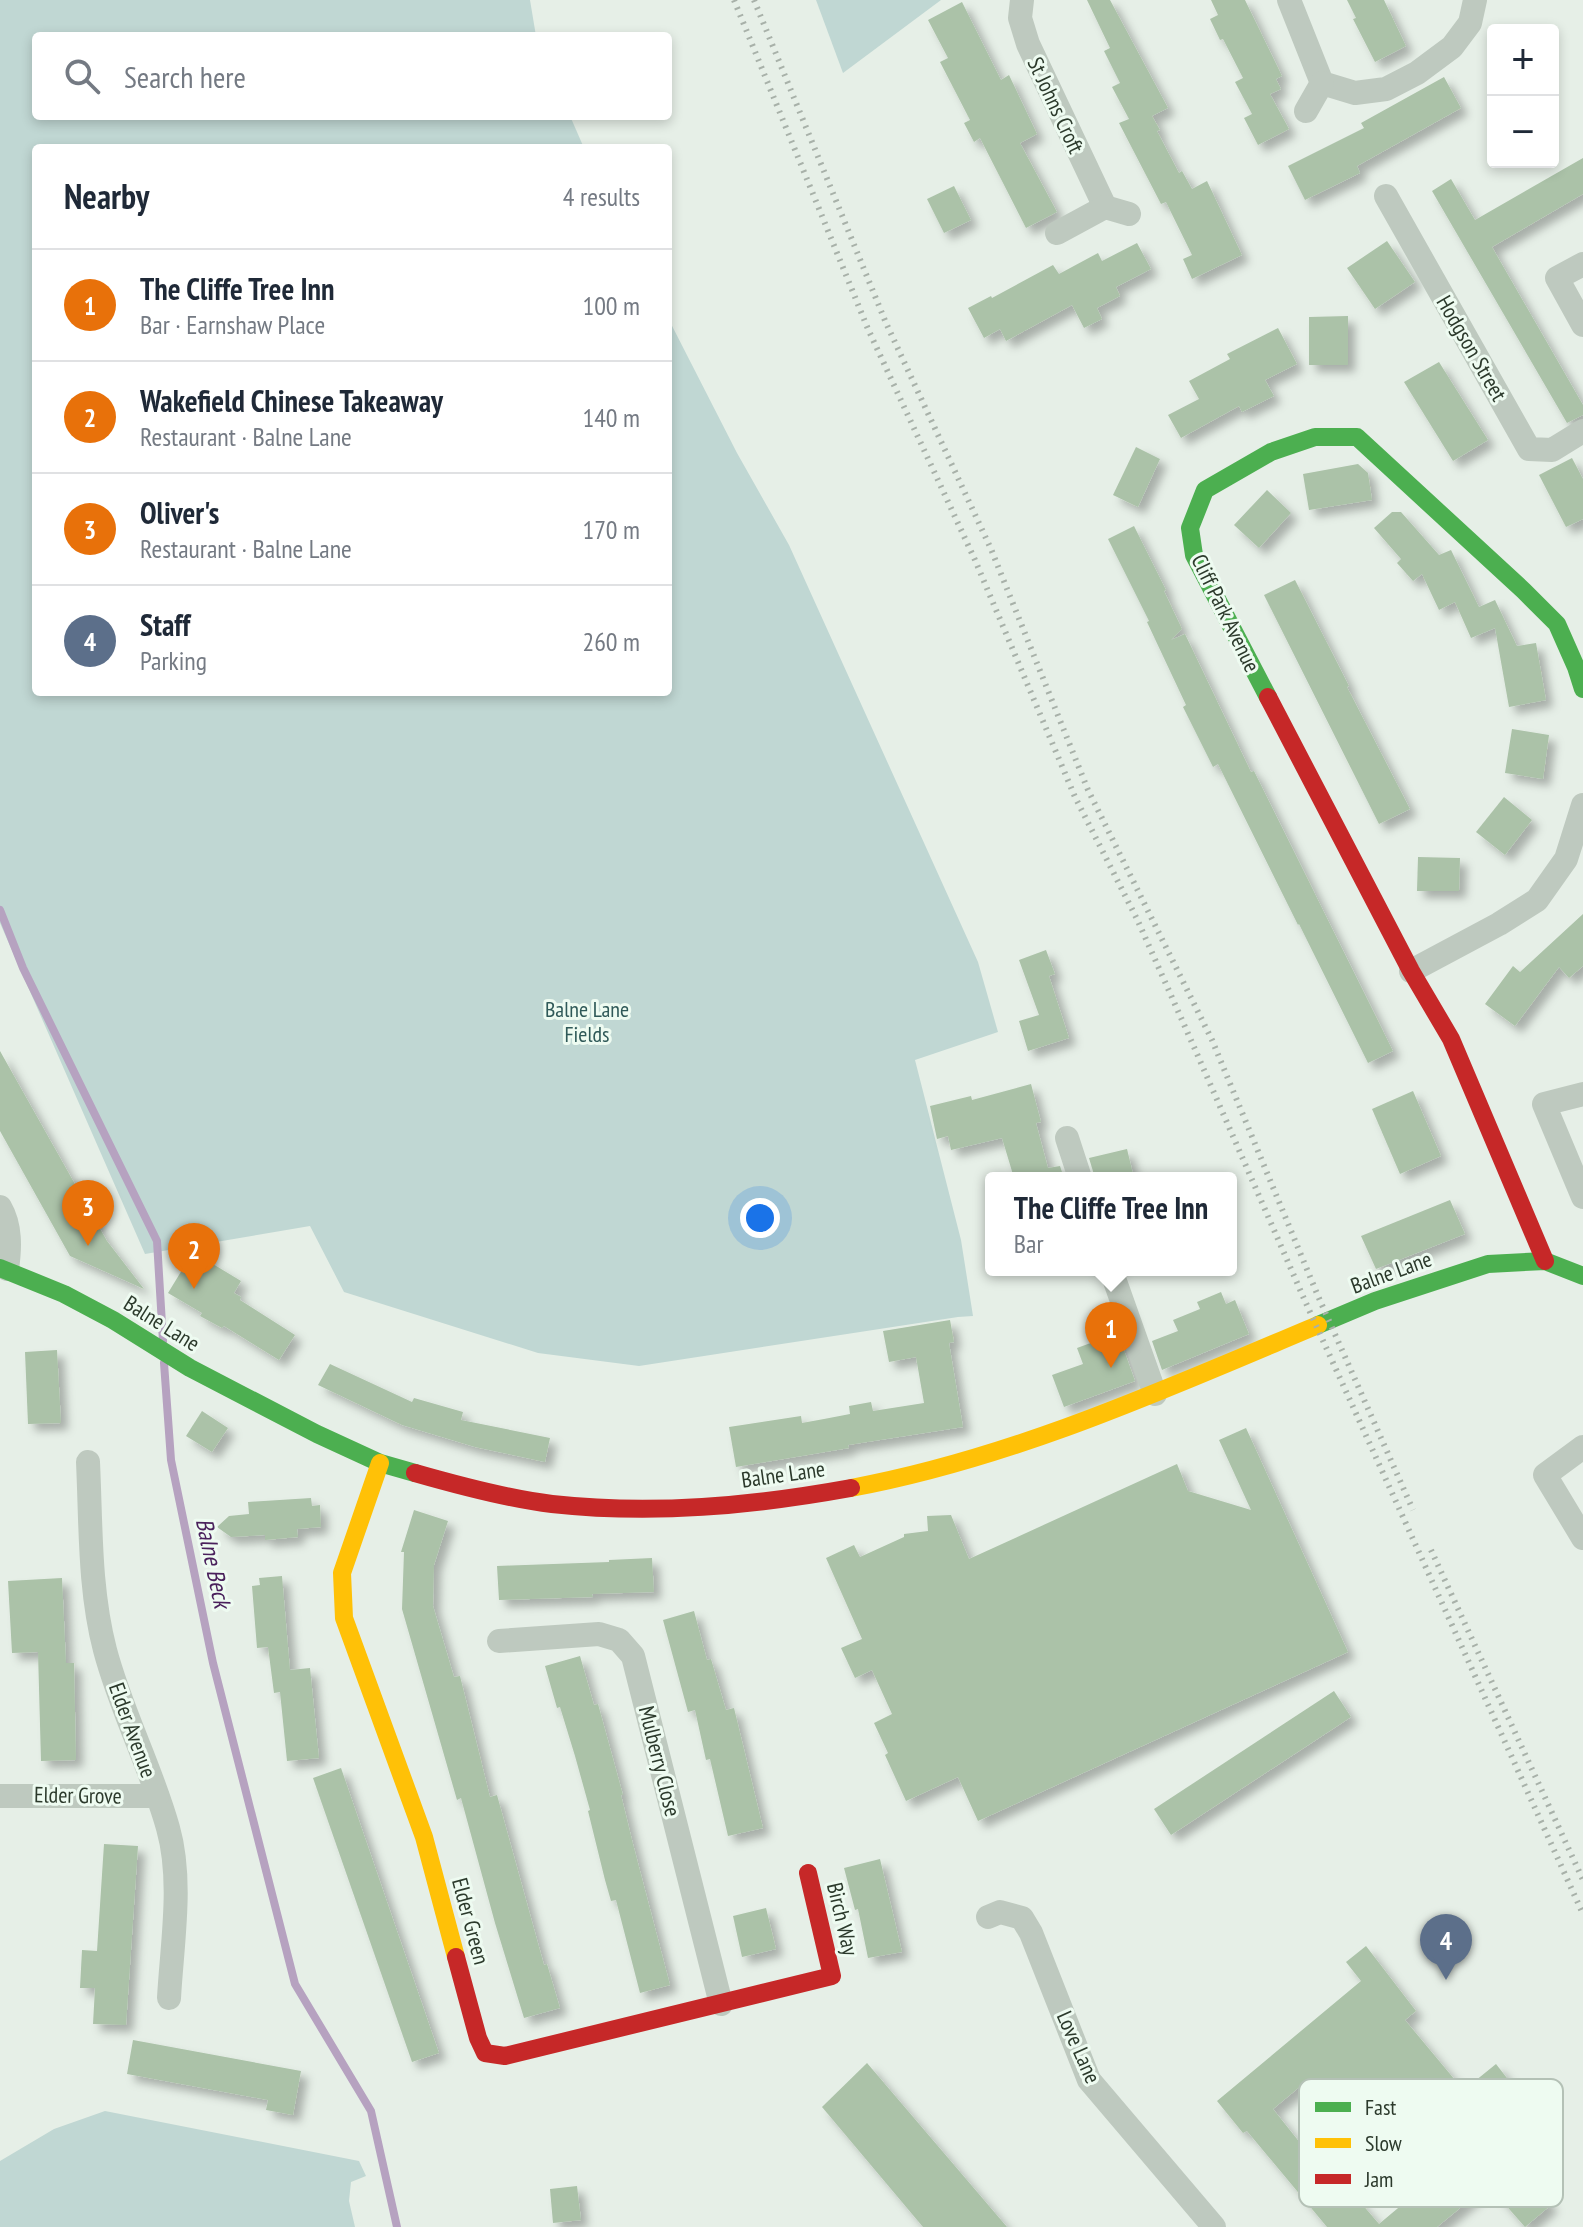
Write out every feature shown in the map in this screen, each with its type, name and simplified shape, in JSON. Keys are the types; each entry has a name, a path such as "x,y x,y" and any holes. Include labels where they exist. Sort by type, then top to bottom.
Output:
{"street":[{"name":"St Johns Croft","path":"1022,0 1020,18 1028,44 1105,207"},
{"path":"1289,0 1322,83"},
{"path":"1322,83 1355,93 1386,89 1417,73 1452,47 1470,23 1475,0"},
{"path":"1306,111 1322,83"},
{"name":"Hodgson Street","path":"1386,196 1529,449 1552,450 1583,431"},
{"path":"1057,233 1105,207 1129,214"},
{"path":"1583,264 1557,278 1583,325"},
{"name":"Cliff Park Avenue","path":"1545,1261 1451,1039 1411,971 1194,555 1190,528 1205,490 1271,452 1315,437 1357,437 1557,624 1583,689"},
{"path":"1411,971 1537,900 1566,859 1583,805"},
{"path":"1583,1094 1544,1104 1583,1197"},
{"path":"1067,1138 1078,1172"},
{"path":"0,1207 5,1216 10,1247 4,1268"},
{"name":"Balne Lane","path":"4,1268 64,1294 190,1368 380,1463 459,1485 550,1504 642,1510 718,1507 790,1499 894,1480 981,1457 1155,1394 1375,1301 1488,1264 1545,1261 1583,1276"},
{"path":"1113,1276 1155,1394"},
{"path":"1583,1447 1545,1475 1583,1538"},
{"name":"Elder Avenue","path":"88,1462 94,1590 105,1649 169,1830 175,1901 169,1998"},
{"name":"Elder Green","path":"380,1463 342,1573 344,1618 424,1837 481,2048 485,2053 505,2056 832,1976"},
{"name":"Mulberry Close","path":"499,1641 599,1634 619,1640 633,1656 721,2004"},
{"name":"Elder Grove","path":"0,1796 157,1796"},
{"name":"Birch Way","path":"808,1873 832,1976"},
{"name":"Love Lane","path":"988,1917 1000,1912 1022,1918 1031,1933 1089,2080 1214,2227"}],"green space":[{"name":"Balne Lane Fields","path":"0,0 530,0 535,32 32,32 32,120 572,120 582,144 32,144 32,696 672,696 672,326 737,453 789,545 978,962 998,1032 915,1060 961,1240 973,1316 639,1366 538,1353 344,1292 310,1226 145,1254 0,923"},
{"path":"816,0 941,0 843,73"},
{"path":"105,2111 359,2161 366,2176 351,2182 349,2201 355,2227 0,2227 0,2161 54,2129"}],"building":[{"path":"1087,0 1110,0 1168,108 1152,116 1160,130 1157,131 1179,173 1182,171 1192,189 1207,181 1242,255 1192,279 1183,259 1192,255 1166,202 1161,204 1119,123 1129,119 1112,87 1120,83 1104,51 1110,48"},
{"path":"1211,0 1245,0 1282,76 1276,79 1281,89 1270,94 1289,129 1258,145 1244,118 1252,114 1235,82 1243,78 1210,19 1218,15"},
{"path":"1347,0 1384,0 1406,46 1375,62"},
{"path":"962,2 1001,80 1009,75 1037,134 1020,143 1057,212 1026,228 980,138 974,142 964,123 970,120 940,62 948,58 928,20"},
{"path":"1444,77 1461,108 1357,166 1360,173 1305,200 1288,166 1364,128 1361,123"},
{"path":"1583,158 1583,194 1492,247 1583,405 1583,415 1567,423 1432,191 1451,179 1475,220"},
{"path":"954,186 971,220 944,233 927,199"},
{"path":"1387,241 1415,282 1375,309 1347,268"},
{"path":"1137,243 1151,269 1116,287 1120,296 1097,308 1102,319 1084,328 1072,305 1006,341 1000,329 984,338 968,308 1053,265 1059,274 1098,253 1102,261"},
{"path":"1348,316 1348,365 1309,365 1309,317"},
{"path":"1278,328 1297,364 1265,380 1274,396 1242,412 1239,406 1181,438 1168,415 1199,399 1189,381 1230,359 1227,354"},
{"path":"1439,362 1488,440 1453,461 1404,382"},
{"path":"1136,447 1160,459 1138,507 1113,495"},
{"path":"1572,458 1583,479 1583,519 1566,527 1539,475"},
{"path":"1358,464 1368,473 1372,500 1309,510 1303,474"},
{"path":"1267,490 1291,513 1259,548 1234,525"},
{"path":"1392,512 1401,512 1439,555 1451,550 1479,607 1495,600 1517,646 1536,643 1546,700 1509,707 1495,628 1471,638 1455,602 1439,610 1422,574 1413,581 1397,563 1401,559 1374,528"},
{"path":"1134,526 1182,629 1171,640 1185,634 1251,772 1254,771 1393,1051 1368,1063 1218,764 1213,767 1183,707 1186,705 1149,621 1108,539"},
{"path":"1295,580 1410,809 1379,824 1264,595"},
{"path":"1512,729 1549,735 1543,779 1505,773"},
{"path":"1504,797 1532,820 1505,855 1476,832"},
{"path":"1418,857 1460,858 1459,891 1417,891"},
{"path":"1583,914 1583,966 1569,978 1559,967 1515,1026 1485,1004 1513,966 1520,972"},
{"path":"1046,950 1055,974 1049,976 1069,1038 1028,1051 1019,1021 1039,1015 1019,960"},
{"path":"0,1051 107,1241 144,1289 70,1256 0,1131"},
{"path":"1031,1084 1041,1122 1036,1123 1048,1168 1060,1166 1062,1172 1012,1172 1002,1138 951,1150 948,1136 937,1139 930,1106 971,1096 972,1100"},
{"path":"1413,1091 1441,1156 1400,1174 1372,1109"},
{"path":"1127,1149 1133,1172 1093,1172 1089,1158"},
{"path":"1450,1200 1465,1234 1376,1269 1361,1236"},
{"path":"193,1252 241,1281 234,1293 241,1297 240,1300 295,1335 279,1360 224,1326 222,1328 200,1316 202,1313 168,1293"},
{"path":"1221,1292 1226,1304 1235,1300 1249,1334 1162,1370 1152,1341 1178,1331 1173,1320 1200,1309 1197,1302"},
{"path":"950,1320 954,1342 949,1343 963,1427 736,1467 729,1427 801,1416 802,1423 850,1414 849,1406 871,1402 873,1411 924,1403 916,1357 889,1362 883,1331"},
{"path":"1118,1333 1135,1381 1064,1407 1052,1375 1083,1364 1077,1348"},
{"path":"57,1350 61,1423 28,1424 25,1352"},
{"path":"330,1364 412,1402 414,1398 463,1412 461,1420 550,1438 545,1462 475,1447 402,1425 318,1385"},
{"path":"202,1411 228,1428 212,1452 186,1436"},
{"path":"1246,1428 1348,1652 978,1821 958,1777 906,1801 874,1723 892,1714 872,1670 855,1678 841,1648 862,1639 826,1558 854,1545 860,1557 904,1537 904,1534 928,1531 927,1516 951,1515 969,1559 1177,1464 1188,1491 1251,1510 1219,1440"},
{"path":"311,1498 312,1506 320,1505 321,1527 297,1529 298,1537 265,1540 265,1535 231,1537 217,1527 229,1516 249,1514 248,1502"},
{"path":"414,1510 448,1521 434,1565 433,1606 454,1677 460,1676 490,1797 497,1795 544,1965 547,1964 560,2008 524,2018 461,1798 457,1800 402,1609 404,1552 401,1552"},
{"path":"652,1558 654,1592 499,1600 497,1566"},
{"path":"282,1576 290,1670 310,1668 319,1758 287,1761 280,1692 274,1693 268,1647 257,1648 252,1586 260,1585 259,1578"},
{"path":"62,1578 66,1663 74,1663 76,1760 41,1761 38,1652 12,1653 8,1581"},
{"path":"694,1611 707,1660 711,1659 726,1710 734,1708 763,1828 728,1836 695,1710 688,1712 663,1620"},
{"path":"580,1656 594,1705 598,1704 623,1795 670,1985 640,1993 616,1900 611,1901 605,1880 575,1756 545,1666"},
{"path":"1334,1691 1351,1717 1171,1835 1154,1809"},
{"path":"341,1768 439,2053 412,2062 313,1778"},
{"path":"104,1844 138,1846 126,2025 93,2024 95,1988 80,1988 82,1950 97,1951"},
{"path":"880,1859 902,1952 868,1958 858,1909 855,1910 844,1868"},
{"path":"766,1908 776,1949 742,1957 733,1916"},
{"path":"1366,1946 1416,2011 1405,2020 1454,2079 1299,2079 1299,2087 1273,2109 1299,2142 1299,2193 1247,2131 1243,2133 1217,2101 1361,1981 1346,1962"},
{"path":"133,2040 301,2071 293,2115 266,2110 268,2100 127,2074"},
{"path":"867,2063 1007,2227 923,2227 822,2107"},
{"path":"1496,2064 1508,2079 1477,2079"},
{"path":"577,2186 581,2220 553,2223 550,2189"},
{"path":"1310,2207 1364,2207 1379,2224 1399,2207 1461,2207 1437,2227 1327,2227"},
{"path":"1507,2207 1549,2207 1525,2227"}],"waterway":[{"name":"Balne Beck","path":"0,910 23,968 157,1241 163,1341"},
{"name":"Balne Beck","path":"164,1363 171,1460 213,1663 295,1984 371,2111 397,2227"}],"railway":[{"path":"734,0 868,329 975,560 1075,797 1137,919 1305,1301 1583,1914"},
{"path":"754,0 886,323 991,549 1088,790 1212,1040 1318,1296 1413,1510"},
{"path":"1431,1550 1583,1880"}],"traffic: fast":[{"path":"1268,697 1194,555 1190,528 1205,490 1271,452 1315,437 1357,437 1524,591 1557,624 1583,689"},
{"path":"1318,1325 1375,1301 1488,1264 1545,1261 1583,1276"},
{"path":"0,1268 64,1294 190,1368 317,1434 380,1463 415,1473"}],"traffic: slow":[{"path":"851,1488 971,1459 1030,1440 1146,1397 1318,1325"},
{"path":"380,1463 342,1573 344,1618 424,1837 456,1957"}],"traffic: jam":[{"path":"1268,697 1411,971 1451,1039 1545,1261"},
{"path":"415,1473 535,1502 627,1509 740,1504 851,1488"},
{"path":"456,1957 485,2053 505,2056 832,1976 808,1873"}],"place":[{"name":"Oliver's","path":"88,1246"},
{"name":"Wakefield Chinese Takeaway","path":"194,1289"},
{"name":"The Cliffe Tree Inn","path":"1111,1368"},
{"name":"Staff","path":"1446,1980"}]}
